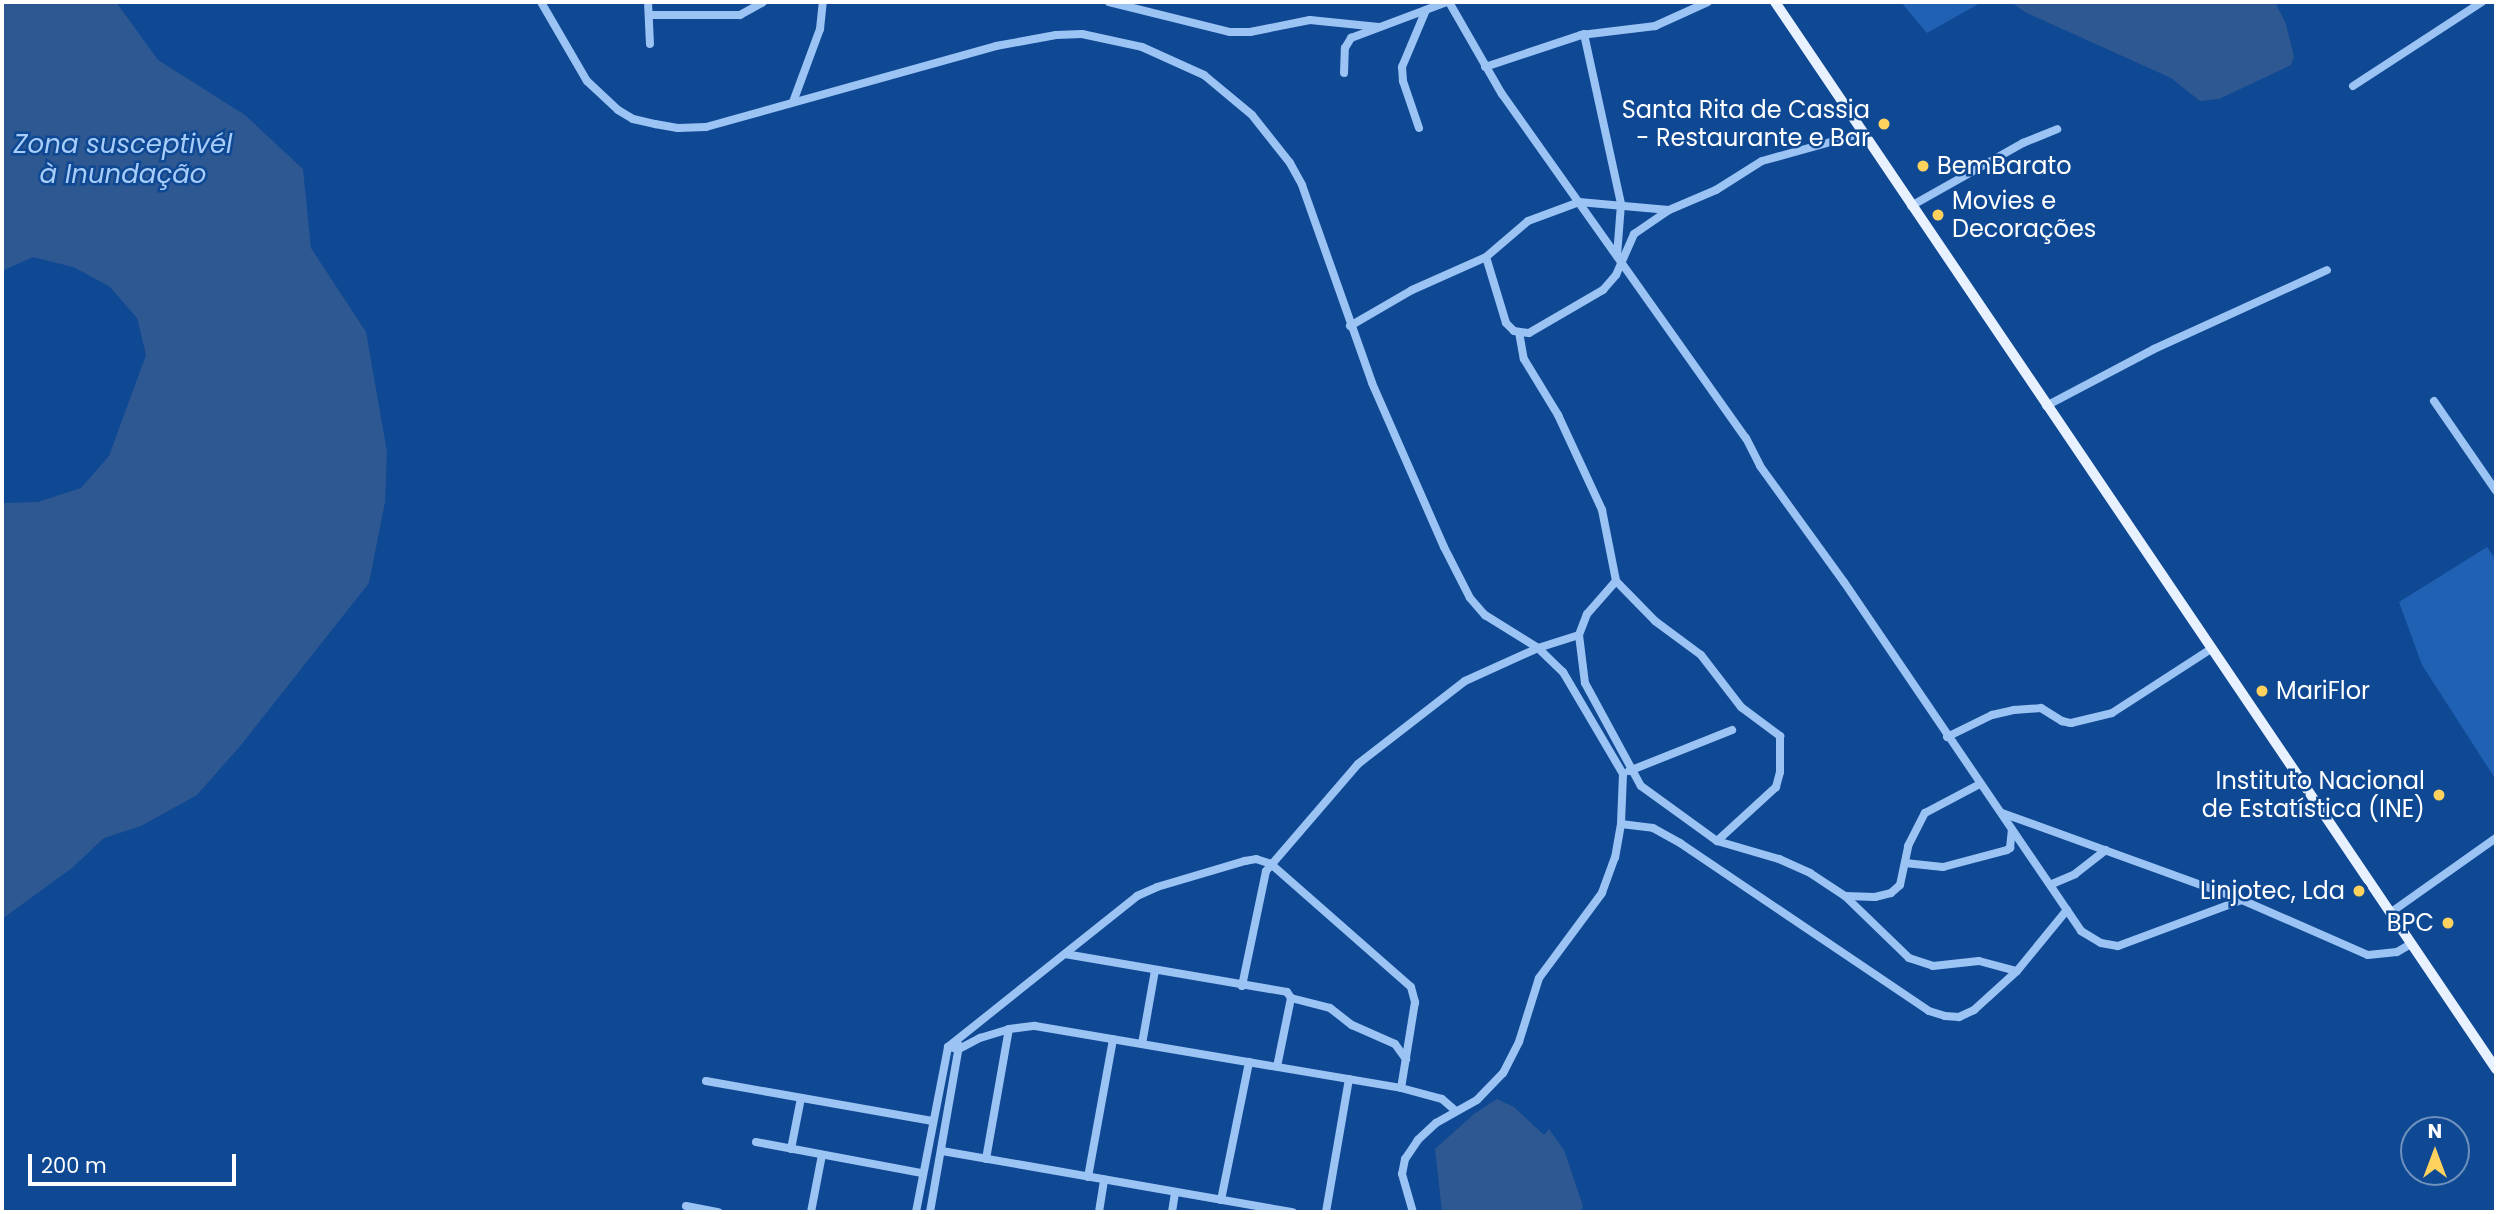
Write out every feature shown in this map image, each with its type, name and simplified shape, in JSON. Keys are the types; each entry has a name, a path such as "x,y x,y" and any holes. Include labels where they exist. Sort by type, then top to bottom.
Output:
{"main road":[{"path":"1775,2 2496,1069"}],"street":[{"path":"541,2 587,81 618,110 633,119 678,128 706,127 996,46 1056,35 1111,39 1172,58 1204,75 1230,95 1264,129 1290,163 1306,195 1350,326 1422,496 1471,598 1485,615 1538,648 1563,672 1623,774 1621,824 1610,873 1590,913 1539,978 1518,1042 1503,1073 1477,1100 1436,1123 1418,1140 1405,1159 1402,1174 1413,1212"},
{"path":"648,2 650,44"},
{"path":"649,15 740,15 763,2"},
{"path":"793,102 820,29 823,2"},
{"path":"1110,2 1230,32 1250,33 1310,20 1380,27"},
{"path":"1344,73 1345,48 1351,38 1448,2 1485,67 1746,438 1760,466 1844,582 1947,737 2052,884 2081,931 2101,943 2118,946 2242,900"},
{"path":"1485,67 1584,34 1655,26 1708,2"},
{"path":"2353,86 2482,2"},
{"path":"1419,128 1403,81 1402,66 1426,10"},
{"path":"1519,332 1539,328 1603,290 1616,275 1621,204 1584,34"},
{"path":"1911,206 2023,143 2057,129"},
{"path":"1619,258 1634,233 1669,210 1716,190 1762,161 1863,134"},
{"path":"1350,326 1412,290 1486,257 1528,221 1579,202 1669,210"},
{"path":"1486,257 1506,323 1519,332 1524,359 1558,415 1602,510 1616,581 1655,621 1701,655 1741,707 1780,736 1780,772 1776,787 1717,841"},
{"path":"2046,406 2154,349 2327,270"},
{"path":"2434,401 2496,491"},
{"path":"1616,581 1587,614 1579,635 1585,683 1641,786 1717,841 1796,865 1846,896 1897,947 1921,963 1933,966 1979,961 2017,971"},
{"path":"1242,985 1266,871 1358,764 1465,681 1538,648 1579,635"},
{"path":"1947,737 1992,715 2014,710 2041,708 2063,722 2071,723 2112,713 2211,649"},
{"path":"1623,774 1732,730"},
{"path":"1846,896 1875,897 1891,893 1900,885 1908,846 1925,813 1980,784"},
{"path":"2001,813 2242,900 2368,956 2397,952 2411,944"},
{"path":"1621,824 1653,828 1929,1011 1959,1017 1974,1010 2017,971 2067,910"},
{"path":"1905,863 1943,867 2007,850 2010,848 2012,830"},
{"path":"2390,913 2496,838"},
{"path":"2052,884 2075,874 2106,850"},
{"path":"916,1212 948,1047 1147,890 1245,861 1256,859 1271,864 1411,988 1415,1002 1401,1087"},
{"path":"1065,954 1287,992 1291,998 1330,1008 1352,1025 1395,1044 1406,1059"},
{"path":"1142,1044 1156,970"},
{"path":"1277,1067 1291,998"},
{"path":"948,1047 959,1049 980,1038 1009,1029 1035,1026 1401,1087 1442,1099 1457,1111"},
{"path":"986,1158 1009,1029"},
{"path":"930,1212 960,1039"},
{"path":"1088,1177 1113,1039"},
{"path":"1221,1200 1249,1062"},
{"path":"1326,1212 1349,1079"},
{"path":"706,1081 933,1121"},
{"path":"791,1149 801,1098"},
{"path":"756,1142 922,1173"},
{"path":"942,1151 1293,1212"},
{"path":"811,1212 822,1155"},
{"path":"1098,1212 1104,1179"},
{"path":"1172,1212 1175,1192"},
{"path":"686,1206 718,1212"}],"shaded area":[{"path":"1901,2 1982,2 1927,33"},
{"path":"2487,547 2496,560 2496,780 2422,665 2399,602"}],"water":[{"name":"Zona susceptivél à Inundação","path":"2,2 116,2 158,60 245,115 303,169 311,248 366,332 387,452 385,502 369,583 241,745 197,795 141,826 104,838 72,868 2,919 2,503 38,502 81,488 109,456 146,355 137,318 109,286 73,267 33,257 2,271"},
{"path":"2011,2 2275,2 2286,24 2294,57 2291,65 2219,99 2200,101 2171,78 2025,12"},
{"path":"1497,1099 1514,1107 1544,1135 1549,1129 1564,1150 1583,1206 1581,1212 1442,1212 1435,1149 1474,1114"}],"place":[{"name":"Santa Rita de Cassia - Restaurante e Bar","path":"1884,124"},
{"name":"BemBarato","path":"1923,166"},
{"name":"Movies e Decorações","path":"1938,215"},
{"name":"MariFlor","path":"2262,691"},
{"name":"Instituto Nacional de Estatística (INE)","path":"2439,795"},
{"name":"Linjotec, Lda","path":"2359,891"},
{"name":"BPC","path":"2448,923"}]}
